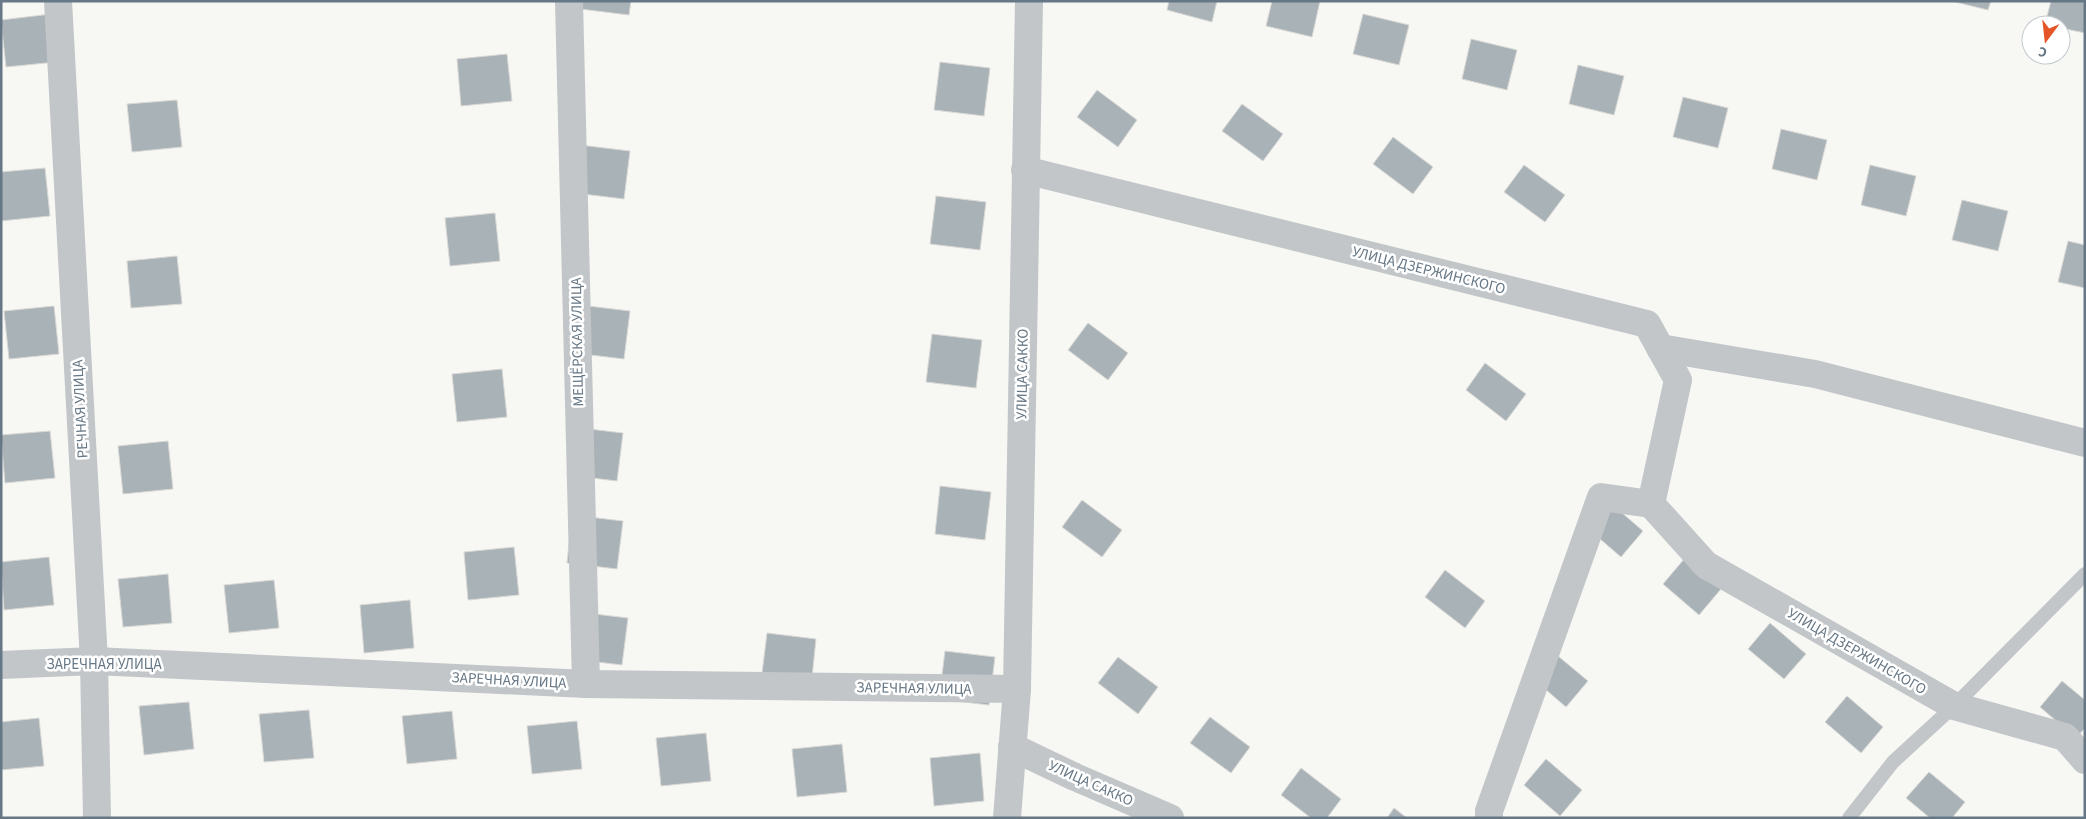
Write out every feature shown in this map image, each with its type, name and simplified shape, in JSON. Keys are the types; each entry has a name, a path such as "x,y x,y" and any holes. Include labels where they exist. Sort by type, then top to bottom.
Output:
{"street":[{"name":"РЕЧНАЯ УЛИЦА","path":"58,1 94,661 98,818"},
{"name":"МЕЩЁРСКАЯ УЛИЦА","path":"569,1 586,684"},
{"name":"УЛИЦА САККО","path":"1007,818 1016,689 1029,1"},
{"name":"УЛИЦА ДЗЕРЖИНСКОГО","path":"1025,170 1647,324 1678,380 1651,504 1706,565 1954,706 2064,736 2085,760"},
{"path":"1660,348 1815,374 2085,443"},
{"path":"1492,816 1601,497 1651,504"},
{"name":"ЗАРЕЧНАЯ УЛИЦА","path":"1,665 94,661 586,684 1016,689"},
{"name":"УЛИЦА САККО","path":"1012,747 1075,777 1170,818"}],"lane":[{"path":"1849,818 1893,762 1954,706 2085,574"}],"building":[{"path":"580,1 631,1 629,15 580,9"},
{"path":"1169,1 1217,1 1212,22 1167,10"},
{"path":"1272,1 1320,1 1312,37 1266,26"},
{"path":"1951,1 1991,1 1988,10"},
{"path":"2051,1 2085,1 2085,33 2071,30 2071,15 2047,15"},
{"path":"51,14 56,62 6,67 1,20"},
{"path":"1363,14 1409,25 1399,65 1353,54"},
{"path":"1471,39 1517,50 1507,90 1462,79"},
{"path":"507,54 512,101 461,106 457,59"},
{"path":"940,62 990,68 984,116 934,110"},
{"path":"1578,65 1624,76 1614,115 1569,104"},
{"path":"1097,90 1137,120 1118,147 1077,117"},
{"path":"1683,97 1728,108 1718,148 1673,137"},
{"path":"177,100 182,147 132,152 127,104"},
{"path":"1242,104 1283,134 1263,161 1222,131"},
{"path":"1781,129 1827,140 1817,180 1772,169"},
{"path":"1393,137 1433,167 1413,194 1373,164"},
{"path":"580,145 630,151 624,199 575,193"},
{"path":"1524,165 1565,195 1545,222 1504,192"},
{"path":"1870,165 1916,176 1906,216 1861,205"},
{"path":"45,168 50,216 1,221 1,172"},
{"path":"936,196 986,202 980,250 930,244"},
{"path":"1962,200 2008,211 1998,251 1952,240"},
{"path":"495,213 500,261 450,266 445,218"},
{"path":"2068,241 2085,245 2085,288 2058,282"},
{"path":"177,256 182,304 131,308 127,261"},
{"path":"580,305 630,311 624,359 574,353"},
{"path":"54,306 59,354 9,359 4,311"},
{"path":"1088,323 1128,353 1108,380 1068,350"},
{"path":"932,334 982,340 976,388 926,382"},
{"path":"1485,363 1526,394 1506,421 1466,390"},
{"path":"502,369 507,417 457,422 452,374"},
{"path":"572,427 623,433 617,481 567,475"},
{"path":"50,431 55,478 5,483 1,435"},
{"path":"168,441 173,489 123,494 118,446"},
{"path":"940,486 991,492 985,540 935,534"},
{"path":"1082,500 1122,530 1102,557 1062,527"},
{"path":"1607,500 1643,531 1621,557 1585,526"},
{"path":"572,515 623,521 617,569 567,563"},
{"path":"514,547 519,595 468,600 464,552"},
{"path":"49,557 54,605 4,610 1,562"},
{"path":"1685,558 1721,589 1699,615 1663,584"},
{"path":"1445,570 1485,601 1465,628 1425,597"},
{"path":"168,574 172,623 123,627 118,579"},
{"path":"274,580 279,628 229,633 224,585"},
{"path":"410,600 414,648 364,653 360,605"},
{"path":"578,612 628,618 622,665 572,659"},
{"path":"1770,623 1806,654 1784,679 1748,649"},
{"path":"767,633 816,639 811,687 761,681"},
{"path":"945,651 995,657 989,705 939,699"},
{"path":"1552,651 1588,681 1566,707 1530,676"},
{"path":"1118,657 1158,687 1138,714 1098,683"},
{"path":"2062,681 2085,700 2085,728 2076,738 2040,707"},
{"path":"1847,696 1883,727 1861,753 1825,722"},
{"path":"189,702 194,749 144,755 139,706"},
{"path":"309,710 314,758 264,762 259,714"},
{"path":"452,711 457,759 407,764 402,716"},
{"path":"1210,717 1250,747 1231,773 1190,743"},
{"path":"39,718 44,766 1,770 1,722"},
{"path":"577,721 582,769 532,774 527,726"},
{"path":"706,733 711,781 661,786 656,738"},
{"path":"842,744 847,792 797,797 792,749"},
{"path":"980,753 984,801 934,806 930,758"},
{"path":"1546,759 1582,790 1560,816 1524,785"},
{"path":"1301,768 1341,799 1327,818 1311,818 1281,795"},
{"path":"1929,772 1965,802 1952,818 1930,818 1906,798"},
{"path":"1394,808 1407,818 1387,818"}]}
